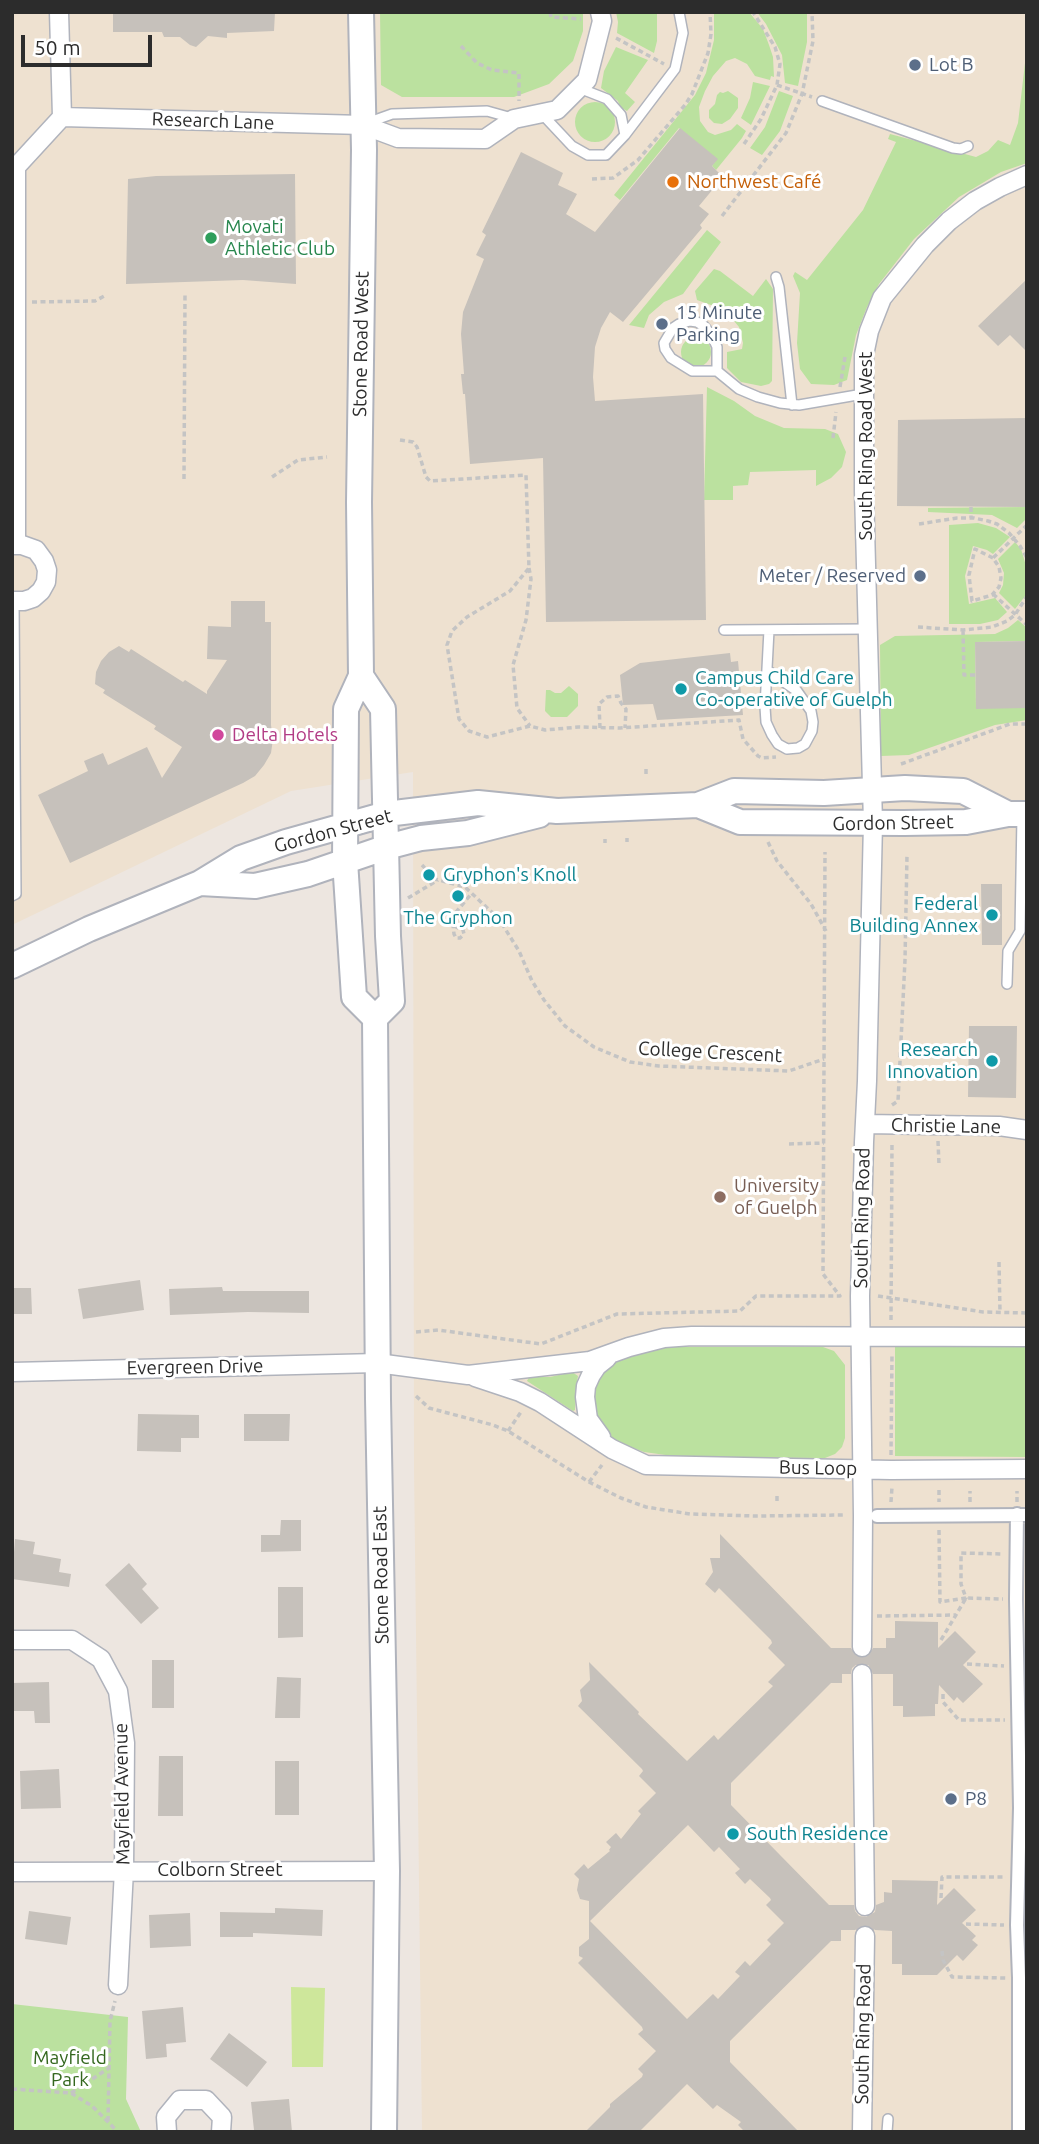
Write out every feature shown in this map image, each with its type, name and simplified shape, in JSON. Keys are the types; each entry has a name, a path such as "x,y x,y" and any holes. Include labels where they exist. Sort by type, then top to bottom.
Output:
{"main road":[{"name":"Stone Road West","path":"345,861 346,709 361,676 359,502 363,125 360,12"},
{"path":"361,676 383,709 386,814"},
{"name":"Gordon Street","path":"12,966 89,929 200,883 241,858 286,842 386,814 478,803 557,811 698,805 733,791 824,793 905,788 963,791 1019,814"},
{"name":"Gordon Street","path":"698,805 740,822 967,822 1019,814"},
{"name":"Gordon Street","path":"200,883 255,886 308,874 421,838 468,833 557,811"},
{"name":"Stone Road East","path":"384,2132 387,1871 377,1363 375,1018 391,1001 386,814"},
{"path":"345,861 354,998 375,1018"}],"street":[{"path":"13,601 33,598 41,591 46,582 47,570 36,550 14,545 16,167 62,117 59,12"},
{"path":"517,118 557,110 587,80 602,21 600,12"},
{"name":"Research Lane","path":"62,117 363,125 398,138 485,139 517,118"},
{"name":"South Ring Road West","path":"873,790 863,394 864,355 869,331 879,304 889,288 933,236 957,214 987,193 1027,175"},
{"name":"South Ring Road","path":"862,1647 860,1296 873,790"},
{"name":"Christie Lane","path":"865,1124 999,1126 1027,1130"},
{"name":"Bus Loop","path":"468,1375 590,1362 629,1347 664,1338 692,1336 1027,1337"},
{"name":"Bus Loop","path":"612,1449 588,1419 586,1386 597,1366 629,1347"},
{"name":"Evergreen Drive","path":"12,1371 377,1363"},
{"name":"Bus Loop","path":"377,1363 468,1375 520,1392 612,1449 646,1465 1027,1469"},
{"path":"877,1516 1022,1515 1016,1554 1019,2132"},
{"name":"Mayfield Avenue","path":"12,1640 72,1640 102,1659 118,1691 125,1743 124,1870 118,1985"},
{"path":"862,1674 865,1906"},
{"name":"Colborn Street","path":"12,1872 387,1871"},
{"name":"South Ring Road","path":"862,2132 865,1936"},
{"path":"167,2132 166,2117 180,2100 206,2101 222,2118 221,2132"}],"lane":[{"path":"540,113 572,146 588,155 606,155 625,135 675,69 683,33 679,12"},
{"path":"579,88 607,99 621,115 625,135"},
{"path":"822,101 953,148 968,146"},
{"path":"363,125 392,114 487,111 517,118"},
{"path":"776,277 792,405"},
{"path":"717,371 717,347 701,323 690,321 673,328 664,343 671,358 692,370 717,371 744,392 768,401 792,405 863,394"},
{"path":"12,896 16,894 13,601"},
{"path":"724,629 867,629"},
{"path":"767,670 797,691 811,711 812,731 805,744 792,750 784,748 769,731 765,708 769,630"},
{"path":"1007,984 1008,951 1024,931 1019,814"},
{"path":"887,2132 888,2119"}],"path":[{"path":"550,12 551,17 581,19"},
{"path":"592,179 613,178 638,160 685,105 708,53 710,12"},
{"path":"744,144 761,119 777,85 780,64 775,47 753,12"},
{"path":"722,215 786,133 802,94 813,41 812,12"},
{"path":"616,38 666,65"},
{"path":"461,46 477,63 492,70 519,73 517,118"},
{"path":"689,78 696,82"},
{"path":"777,85 822,101"},
{"path":"17,303 95,301 106,295"},
{"path":"184,479 185,295"},
{"path":"400,439 413,442 417,447 426,477 430,481 526,475 531,579 526,620 513,665 517,708 530,726"},
{"path":"272,477 298,460 327,457"},
{"path":"971,507 971,518"},
{"path":"919,524 957,518 997,524 1013,538 1027,558"},
{"path":"993,558 1027,525"},
{"path":"975,549 993,558 999,567 999,587 993,594 972,601 969,575 975,549"},
{"path":"529,568 510,591 467,617 452,631 447,645 459,719 469,731 487,737 530,726 545,730 579,727 625,728 738,720 743,739 758,756 780,757"},
{"path":"993,594 1027,625"},
{"path":"918,627 963,630 992,627 1015,615 1027,596"},
{"path":"963,630 964,675 976,675"},
{"path":"600,728 599,704 607,697 618,696 626,709 625,728"},
{"path":"901,764 1010,724 1027,724"},
{"path":"768,842 780,865 811,904 826,931"},
{"path":"415,1332 438,1330 541,1344 617,1314 740,1311 756,1296 840,1296 823,1274 825,852"},
{"path":"892,1105 898,1101 907,855"},
{"path":"408,898 438,880 422,865"},
{"name":"College Crescent","path":"438,880 464,887 499,919 519,951 537,991 565,1026 594,1047 619,1058 659,1066 789,1071 824,1059"},
{"path":"454,926 452,917 472,894"},
{"path":"891,1323 892,1140"},
{"path":"938,1141 939,1165"},
{"path":"789,1144 824,1143"},
{"path":"999,1262 1000,1312"},
{"path":"878,1296 984,1312 1027,1313"},
{"path":"891,1297 894,1305"},
{"path":"891,1455 892,1348"},
{"path":"416,1395 429,1408 508,1431 589,1482 621,1498 691,1514 844,1515"},
{"path":"508,1431 523,1411"},
{"path":"589,1482 602,1465"},
{"path":"777,1496 777,1503"},
{"path":"939,1515 940,1602 966,1598 1016,1599"},
{"path":"966,1598 961,1584 961,1553 1016,1554"},
{"path":"941,1640 966,1598"},
{"path":"861,1616 955,1615"},
{"path":"967,1664 1017,1667"},
{"path":"943,1694 943,1702 959,1720 1018,1719"},
{"path":"941,1898 942,1877 1018,1877"},
{"path":"966,1924 1017,1925"},
{"path":"942,1951 943,1960 952,1977 1019,1979"},
{"path":"108,2120 110,2021 118,1985"},
{"path":"71,2093 108,2068"},
{"path":"12,2089 71,2093 92,2106 118,2132"}],"shaded area":[{"name":"University of Guelph","path":"12,12 1027,12 1027,2132 422,2132 414,1468 413,772 291,791 12,925"}],"green space":[{"path":"380,12 583,12 583,31 573,61 549,84 514,97 402,97 381,85"},
{"path":"616,12 657,12 657,41 654,53 617,33"},
{"path":"714,12 749,12 763,29 773,57 774,77 771,76 770,80 755,76 747,64 735,58 726,61 705,91 699,107 700,121 708,132 715,135 731,130 737,124 746,131 742,138 716,170 712,166 717,159 679,128 620,200 614,195 695,95 706,73 714,40"},
{"path":"757,12 807,12 807,42 798,86 785,83 782,55"},
{"path":"1027,46 1027,163 1001,172 959,197 914,239 879,284 867,307 856,335 847,380 834,385 811,384 800,369 797,343 800,293 793,276 795,272 807,280 863,210 896,142 888,139 890,134 976,157 988,151 998,140 1010,145 1018,123"},
{"path":"616,47 648,60 625,93 635,102 627,111 601,88 604,71"},
{"path":"753,82 770,86 751,125 741,118 750,98"},
{"path":"728,91 738,98 738,108 730,119 722,124 714,123 709,118 709,110 720,92"},
{"path":"779,91 793,96 780,131 762,155 750,148 765,127"},
{"path":"595,102 609,108 615,122 609,136 595,142 581,136 575,122 581,108"},
{"path":"707,230 721,242 683,294 664,302 649,315 644,328 629,325"},
{"path":"714,269 753,296 766,279 773,289 772,381 769,384 761,386 741,382 727,368 727,352 742,349 739,327 725,310 697,300 695,291"},
{"path":"696,337 702,338 710,346 710,358 702,366 696,367 690,366 682,358 681,352 682,346 690,338"},
{"path":"707,387 755,416 784,428 825,429 838,434 846,452 842,467 831,478 816,486 816,470 750,472 748,485 733,486 733,500 704,500"},
{"path":"1027,507 1027,518 1017,528 992,515 928,512 928,508"},
{"path":"978,523 996,528 1010,537 993,554 973,546 965,576 969,604 995,598 1007,612 998,620 980,624 949,624 949,525"},
{"path":"1015,542 1021,549 1027,569 1026,595 1015,609 999,593 1004,573 998,559"},
{"path":"1018,620 1027,628 1027,641 975,642 976,708 1027,708 1027,720 995,725 909,755 881,756 880,645 895,636 995,634"},
{"path":"569,686 578,694 578,706 567,717 551,717 545,711 546,690 561,693"},
{"path":"660,1347 823,1347 834,1351 845,1365 845,1438 842,1447 825,1458 680,1457 644,1452 617,1442 601,1428 592,1412 594,1382 609,1364"},
{"path":"895,1347 1027,1347 1027,1457 895,1456"},
{"path":"572,1372 578,1376 573,1411 527,1381 529,1377 550,1377"},
{"path":"291,1987 325,1988 323,2067 292,2067"},
{"name":"Mayfield Park","path":"12,2004 128,2017 126,2099 141,2132 12,2132"}],"building":[{"path":"113,12 275,12 274,31 227,33 227,38 208,36 196,47 180,37 164,37 162,32 113,32"},
{"path":"680,128 718,159 712,166 723,177 699,206 709,214 700,225 702,228 623,322 610,312 595,347 593,377 595,401 703,394 706,620 546,622 543,458 470,464 461,374 464,374 461,334 463,312 484,259 476,255 486,235 482,232 521,152 563,173 558,185 577,194 566,214 595,232"},
{"name":"Movati Athletic Club","path":"295,174 296,284 243,280 126,284 128,179 156,176"},
{"path":"1027,279 1027,352 1010,335 998,346 978,326"},
{"path":"1027,418 1027,507 897,506 898,420"},
{"name":"Delta Hotels","path":"231,601 265,601 265,622 271,622 273,739 271,753 264,765 255,776 243,783 70,863 38,795 88,771 84,761 103,753 108,765 147,747 162,778 182,747 154,729 156,726 103,693 105,690 95,684 101,661 119,646 129,652 131,649 207,694 227,660 207,659 208,626 231,627"},
{"path":"1027,641 1027,708 976,709 975,642"},
{"name":"Campus Child Care Co-operative of Guelph","path":"730,653 731,662 738,661 743,715 657,720 653,704 623,705 620,675 640,663"},
{"name":"Federal Building Annex","path":"981,884 1002,884 1002,945 982,945"},
{"name":"Research Innovation","path":"969,1026 1017,1026 1016,1098 968,1097"},
{"path":"140,1280 144,1310 83,1319 78,1289"},
{"path":"222,1287 223,1291 309,1291 309,1313 170,1315 169,1289"},
{"path":"12,1288 31,1288 32,1314 12,1314"},
{"path":"138,1414 199,1415 199,1438 181,1438 181,1452 137,1451"},
{"path":"244,1414 290,1414 289,1441 244,1441"},
{"path":"281,1520 301,1520 301,1551 261,1552 261,1535 280,1535"},
{"name":"South Residence","path":"720,1534 831,1648 851,1648 856,1656 863,1658 868,1656 873,1648 886,1648 886,1638 895,1638 895,1621 938,1622 938,1648 955,1631 976,1652 963,1665 983,1684 963,1703 957,1697 954,1701 939,1685 935,1716 903,1717 903,1706 893,1706 893,1674 873,1674 868,1664 857,1664 852,1668 851,1674 842,1674 842,1683 831,1683 731,1783 731,1805 829,1905 854,1905 859,1916 866,1917 875,1912 876,1905 884,1902 884,1892 892,1893 892,1880 938,1881 937,1905 954,1888 976,1910 962,1923 976,1936 972,1940 978,1945 963,1961 957,1955 937,1975 902,1975 902,1964 892,1964 892,1931 875,1930 864,1925 855,1930 841,1930 841,1941 831,1941 730,2041 730,2062 799,2132 745,2132 738,2125 741,2122 717,2105 713,2109 687,2084 639,2132 585,2132 610,2104 642,2077 643,2074 638,2069 656,2051 638,2034 643,2030 642,2027 578,1963 583,1958 579,1956 579,1947 589,1939 589,1901 580,1899 577,1890 579,1879 574,1874 584,1864 588,1869 610,1851 611,1847 606,1842 616,1833 621,1839 641,1814 638,1811 656,1793 639,1776 642,1769 578,1706 582,1701 580,1690 590,1680 589,1662 687,1761 714,1735 718,1740 773,1686 768,1682 785,1665 768,1648 771,1640 719,1588 715,1593 705,1584 713,1572 710,1558 720,1558","holes":["688,1825 714,1852 719,1847 740,1869 735,1873 745,1884 750,1879 770,1898 766,1905 784,1923 767,1940 771,1944 750,1966 745,1961 735,1972 740,1976 718,1999 713,1994 687,2019 590,1921"]},
{"path":"15,1539 35,1542 33,1554 61,1559 59,1572 71,1574 69,1587 12,1579"},
{"path":"129,1563 147,1584 142,1589 159,1608 141,1624 105,1585"},
{"path":"278,1587 303,1587 303,1637 278,1638"},
{"path":"152,1660 174,1660 174,1708 152,1708"},
{"path":"277,1677 301,1678 300,1718 275,1718"},
{"path":"49,1682 50,1723 35,1723 34,1711 12,1711 12,1683"},
{"path":"159,1756 183,1756 183,1816 158,1816"},
{"path":"275,1761 299,1761 299,1815 275,1815"},
{"path":"59,1769 61,1808 21,1809 20,1771"},
{"path":"275,1908 323,1910 322,1936 253,1933 253,1937 220,1937 220,1912 275,1913"},
{"path":"29,1911 71,1917 67,1945 25,1939"},
{"path":"190,1913 191,1946 150,1948 149,1915"},
{"path":"183,2007 186,2042 166,2044 167,2057 146,2059 142,2011"},
{"path":"229,2033 267,2062 247,2087 210,2059"},
{"path":"289,2099 292,2132 254,2130 251,2102"}],"tunnel":[{"path":"862,1647 862,1674"},
{"path":"865,1906 865,1936"}],"place":[{"name":"Lot B","path":"915,65"},
{"name":"Northwest Café","path":"673,182"},
{"name":"Movati Athletic Club","path":"211,238"},
{"name":"15 Minute Parking","path":"662,324"},
{"name":"Meter / Reserved","path":"920,576"},
{"name":"Campus Child Care Co-operative of Guelph","path":"681,689"},
{"name":"Delta Hotels","path":"218,735"},
{"name":"Gryphon's Knoll","path":"429,875"},
{"name":"The Gryphon","path":"458,896"},
{"name":"Federal Building Annex","path":"992,915"},
{"name":"Research Innovation","path":"992,1061"},
{"name":"University of Guelph","path":"720,1197"},
{"name":"P8","path":"951,1799"},
{"name":"South Residence","path":"733,1834"}]}
